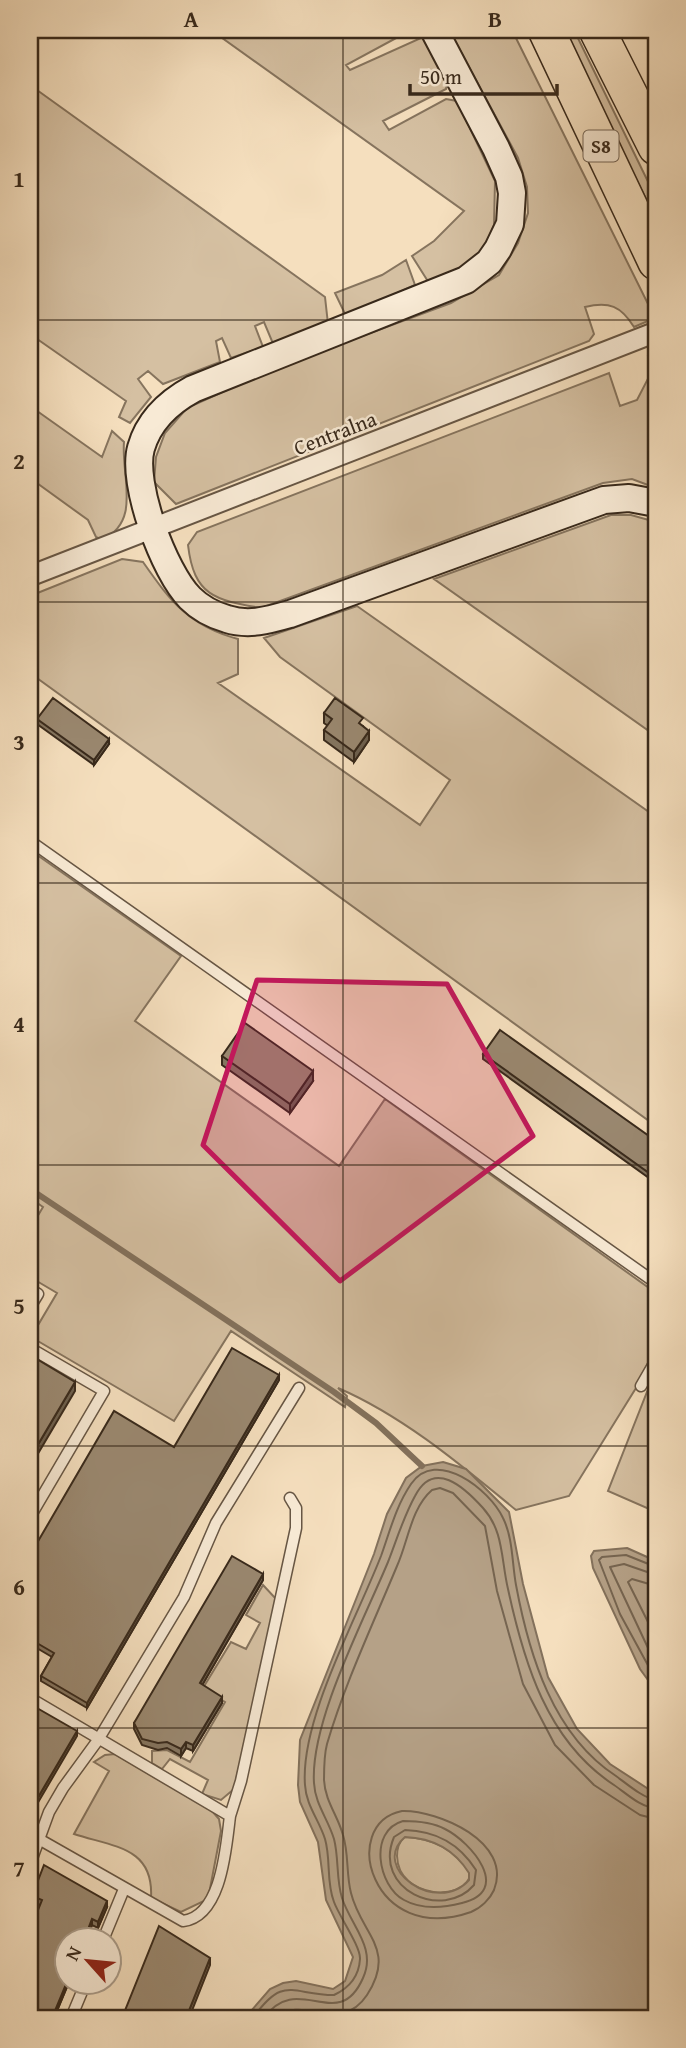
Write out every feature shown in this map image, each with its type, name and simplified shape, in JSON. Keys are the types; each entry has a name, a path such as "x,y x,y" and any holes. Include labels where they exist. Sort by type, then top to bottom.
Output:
{"highway":[{"name":"S8","path":"546,30 656,262"},
{"name":"S8","path":"597,30 656,147"}],"street":[{"path":"434,30 509,177 510,224 498,249 476,274 443,290 193,389 174,399 149,429 141,448 140,476 153,529 174,574 188,596 204,609 225,618 258,622 290,614 604,500 629,498 656,503"},
{"name":"Centralna","path":"30,576 647,336"}],"lane":[{"path":"30,841 656,1283"},
{"path":"30,1289 38,1294 30,1307"},
{"path":"30,1348 104,1391 30,1517"},
{"path":"641,1386 656,1360"},
{"path":"30,1864 34,1837 63,1788 98,1740 184,1597 216,1523 299,1388"},
{"path":"34,1837 169,1916 183,1921 199,1917 210,1902 217,1882 296,1528 296,1508 290,1498"},
{"path":"30,1698 230,1816"},
{"path":"109,1926 124,1889"},
{"path":"71,2018 80,1996"}],"highlighted area":[{"path":"257,980 447,984 533,1136 340,1281 203,1145"}],"shaded area":[{"path":"211,30 411,30 346,65 350,70 423,37 447,83 446,89 383,121 389,130 446,99 457,101 495,181 494,225 484,249 468,264 429,283 412,256 434,241 464,211"},
{"path":"449,30 512,30 655,318 634,327 624,314 614,307 585,307 594,334 589,341 176,504 154,482 156,457 165,433 187,408 276,368 451,303 499,275 518,243 528,213 527,187 518,158"},
{"path":"561,30 574,30 656,198 656,219"},
{"path":"30,85 325,297 328,324 274,346 264,322 255,326 263,347 231,358 222,338 216,341 220,362 163,384 148,371 138,379 151,397 130,423 119,417 126,401 30,334"},
{"path":"406,260 415,285 346,316 335,293 382,275"},
{"path":"656,353 656,488 632,479 603,483 261,608 219,598 210,593 195,575 188,545 197,532 609,373 620,406 637,400 652,371 648,356"},
{"path":"30,406 102,457 112,431 124,442 126,510 122,522 114,532 102,540 96,537 88,520 30,478"},
{"path":"611,515 631,515 656,522 656,736 434,579"},
{"path":"122,559 143,562 172,601 183,611 206,627 238,639 238,674 218,683 420,825 450,780 280,657 264,638 357,606 656,817 656,1126 30,673 30,596"},
{"path":"30,850 181,956 135,1021 339,1166 385,1099 656,1293 656,1347 636,1388 569,1496 516,1510 431,1443 386,1413 338,1388 347,1396 345,1407 231,1331 174,1421 31,1337 57,1293 30,1277 30,1229 43,1207 30,1198"},
{"path":"656,1369 656,1512 608,1491"},
{"path":"263,1585 277,1600 234,1789 221,1800 202,1794 208,1780 170,1759 162,1769 152,1763 152,1751 167,1750 190,1762 225,1702 203,1688 231,1642 246,1649 260,1623 246,1615"},
{"path":"115,1754 212,1811 219,1819 221,1831 209,1894 204,1901 181,1912 151,1898 146,1868 139,1859 117,1847 74,1834 109,1771 94,1762 105,1755"},
{"path":"404,1837 424,1840 450,1851 470,1873 467,1882 458,1889 433,1892 409,1881 400,1871 397,1856"}],"water":[{"path":"443,1462 466,1469 509,1512 523,1584 548,1677 577,1729 610,1764 656,1794 656,2018 245,2018 270,1989 283,1983 296,1981 333,1989 345,1981 353,1957 326,1900 318,1842 300,1802 300,1740 374,1554 387,1514 406,1478 422,1466","holes":["405,1837 450,1851 469,1873 469,1880 456,1890 440,1893 412,1884 401,1874 395,1862 396,1849"]},
{"path":"627,1548 656,1561 656,1691 640,1669 593,1568 591,1556 594,1551"}],"building":[{"path":"53,698 109,739 94,760 37,719"},
{"path":"335,698 363,718 359,723 369,731 354,752 324,730 332,719 324,713"},
{"path":"245,1023 313,1071 290,1104 222,1056"},
{"path":"500,1030 656,1141 656,1178 483,1054"},
{"path":"232,1348 279,1375 87,1703 41,1676 54,1653 30,1639 30,1555 114,1411 174,1447"},
{"path":"30,1355 75,1382 30,1458"},
{"path":"232,1556 263,1574 200,1683 222,1697 193,1745 186,1742 181,1749 167,1742 142,1739 134,1723"},
{"path":"30,1704 77,1731 30,1811"},
{"path":"44,1865 107,1901 98,1922 92,1919 89,1926 52,1926 52,1996 61,1996 52,2018 30,2018 30,1930 42,1900 32,1896"},
{"path":"159,1926 210,1958 186,2018 122,2018"}],"waterway":[{"path":"30,1189 334,1392 376,1423 422,1466"}]}
